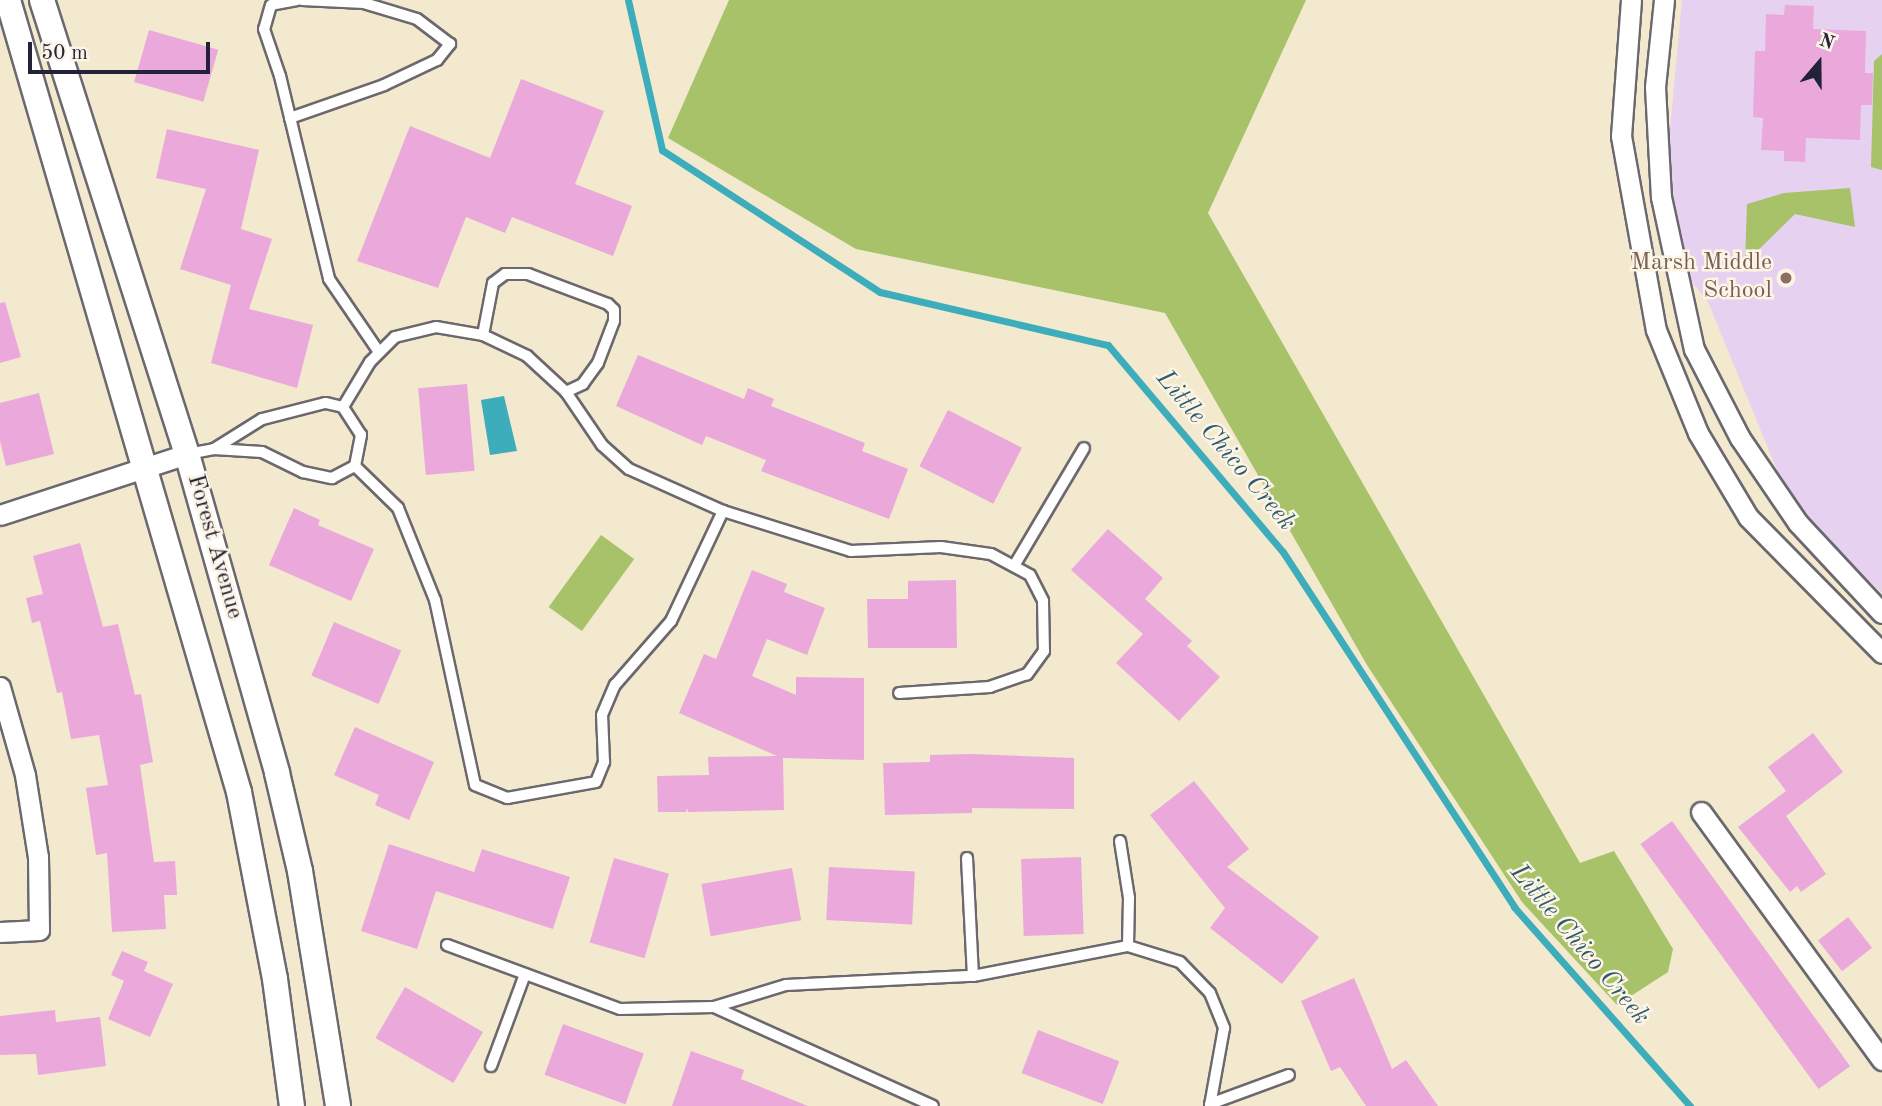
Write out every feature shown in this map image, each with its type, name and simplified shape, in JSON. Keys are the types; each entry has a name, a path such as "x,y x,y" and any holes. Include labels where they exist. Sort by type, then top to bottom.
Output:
{"street":[{"name":"Forest Avenue","path":"8,0 239,792 275,979 292,1106"},
{"name":"Forest Avenue","path":"42,0 187,454 300,871 338,1106"},
{"path":"1631,0 1621,136 1656,330 1698,433 1748,517 1882,653"},
{"path":"1664,0 1655,87 1661,197 1694,349 1740,438 1798,523 1882,613"},
{"path":"0,515 145,470 187,454"},
{"path":"0,687 25,775 38,857 39,930 0,932"},
{"path":"1701,812 1882,1060"}],"lane":[{"path":"290,118 383,85 437,60 450,44 417,19 364,3 300,0 271,5 264,29 290,118 330,279 379,352"},
{"path":"483,335 493,283 505,274 528,274 608,304 614,310 614,321 598,363 583,384 566,392"},
{"path":"343,407 379,352 395,337 436,327 483,335 527,356 566,392 602,445 629,469 723,511 851,551 941,547 991,554 1030,575 1043,601 1044,651 1027,674 990,687 899,693"},
{"path":"215,449 262,419 325,403 343,407 361,435 355,466"},
{"path":"1014,566 1084,448"},
{"path":"187,454 215,449 262,452 303,472 332,478 355,466"},
{"path":"355,466 398,508 435,600 475,785 507,798 596,782 604,762 602,715 615,685 671,621 723,511"},
{"path":"1120,841 1129,898 1128,946"},
{"path":"967,858 973,975"},
{"path":"446,945 620,1009 714,1007 786,985 973,975 1128,946 1180,962 1210,993 1224,1028 1210,1105"},
{"path":"491,1066 525,974"},
{"path":"714,1007 933,1106"},
{"path":"1210,1105 1289,1075"}],"shaded area":[{"name":"Marsh Middle School","path":"1682,0 1882,0 1882,593 1811,523 1779,475 1708,302 1671,255 1669,139"}],"green space":[{"path":"729,0 1306,0 1208,213 1580,863 1614,851 1673,949 1668,972 1617,1005 1522,902 1367,665 1165,313 856,249 668,138"},
{"path":"1882,54 1882,170 1871,167 1874,61"},
{"path":"1850,188 1855,227 1795,214 1745,263 1747,204 1784,193"},
{"path":"601,535 634,559 582,631 549,607"}],"water":[{"path":"504,396 517,451 490,455 481,400"}],"building":[{"path":"1785,5 1814,6 1813,29 1866,31 1865,73 1873,73 1872,105 1861,105 1860,140 1806,138 1805,162 1784,161 1784,151 1761,150 1763,118 1753,117 1755,51 1765,51 1766,14 1784,15"},
{"path":"149,30 218,50 203,102 134,82"},
{"path":"521,79 604,111 575,184 632,206 613,256 512,217 505,233 466,217 438,288 357,261 410,126 490,158"},
{"path":"167,129 259,150 241,229 272,239 249,309 313,325 297,388 211,363 231,285 180,269 206,189 156,178"},
{"path":"5,302 21,357 0,363 0,303"},
{"path":"638,355 744,399 748,388 774,399 771,406 865,443 862,451 908,469 889,519 761,471 766,460 706,436 702,445 616,406"},
{"path":"467,384 475,471 426,475 418,388"},
{"path":"39,393 54,454 6,466 0,441 0,403"},
{"path":"948,410 1022,448 993,504 919,466"},
{"path":"294,508 320,520 318,525 374,549 351,601 269,565"},
{"path":"1108,529 1163,578 1145,599 1192,641 1187,646 1220,677 1179,721 1116,663 1143,634 1071,570"},
{"path":"80,543 103,627 118,624 135,695 141,694 153,762 140,765 154,862 175,861 177,895 164,895 166,929 112,932 107,853 96,855 86,788 108,785 99,735 71,739 62,692 57,693 40,621 32,623 26,598 43,594 33,556"},
{"path":"752,570 787,584 784,592 825,608 807,655 767,639 752,676 796,695 796,677 864,678 864,760 783,758 784,810 688,812 687,808 686,812 658,812 657,776 709,775 708,757 777,756 679,713 704,654 716,659"},
{"path":"956,580 957,648 868,648 867,599 908,599 908,581"},
{"path":"334,622 401,651 379,704 311,675"},
{"path":"355,727 434,762 409,820 375,805 379,795 334,775"},
{"path":"1813,733 1843,772 1786,816 1826,874 1801,892 1797,886 1790,892 1738,827 1786,791 1768,767"},
{"path":"930,755 1074,758 1074,809 972,808 972,813 885,815 883,763 930,762"},
{"path":"1194,781 1249,849 1227,867 1319,937 1282,984 1210,928 1225,908 1150,815"},
{"path":"1672,821 1850,1066 1819,1089 1640,844"},
{"path":"389,844 474,872 482,849 570,877 553,929 436,891 417,949 361,931"},
{"path":"1081,857 1084,934 1024,936 1021,859"},
{"path":"614,858 669,874 645,958 590,943"},
{"path":"829,867 915,872 912,924 826,920"},
{"path":"792,868 801,920 711,936 701,884"},
{"path":"1848,917 1872,948 1842,971 1818,940"},
{"path":"122,951 148,962 144,971 173,984 150,1037 108,1019 124,981 111,975"},
{"path":"1354,978 1392,1069 1406,1060 1438,1106 1366,1106 1340,1067 1331,1071 1301,1001"},
{"path":"405,987 483,1032 453,1083 376,1038"},
{"path":"55,1010 56,1022 100,1017 106,1066 38,1075 36,1054 0,1055 0,1016"},
{"path":"563,1024 644,1053 625,1104 545,1075"},
{"path":"1038,1030 1119,1061 1103,1104 1022,1073"},
{"path":"691,1051 744,1070 741,1079 808,1106 672,1106"}],"waterway":[{"name":"Little Chico Creek","path":"628,0 662,150 880,292 1108,345 1283,552 1514,907 1690,1106"}],"place":[{"name":"Marsh Middle School","path":"1786,278"}]}
